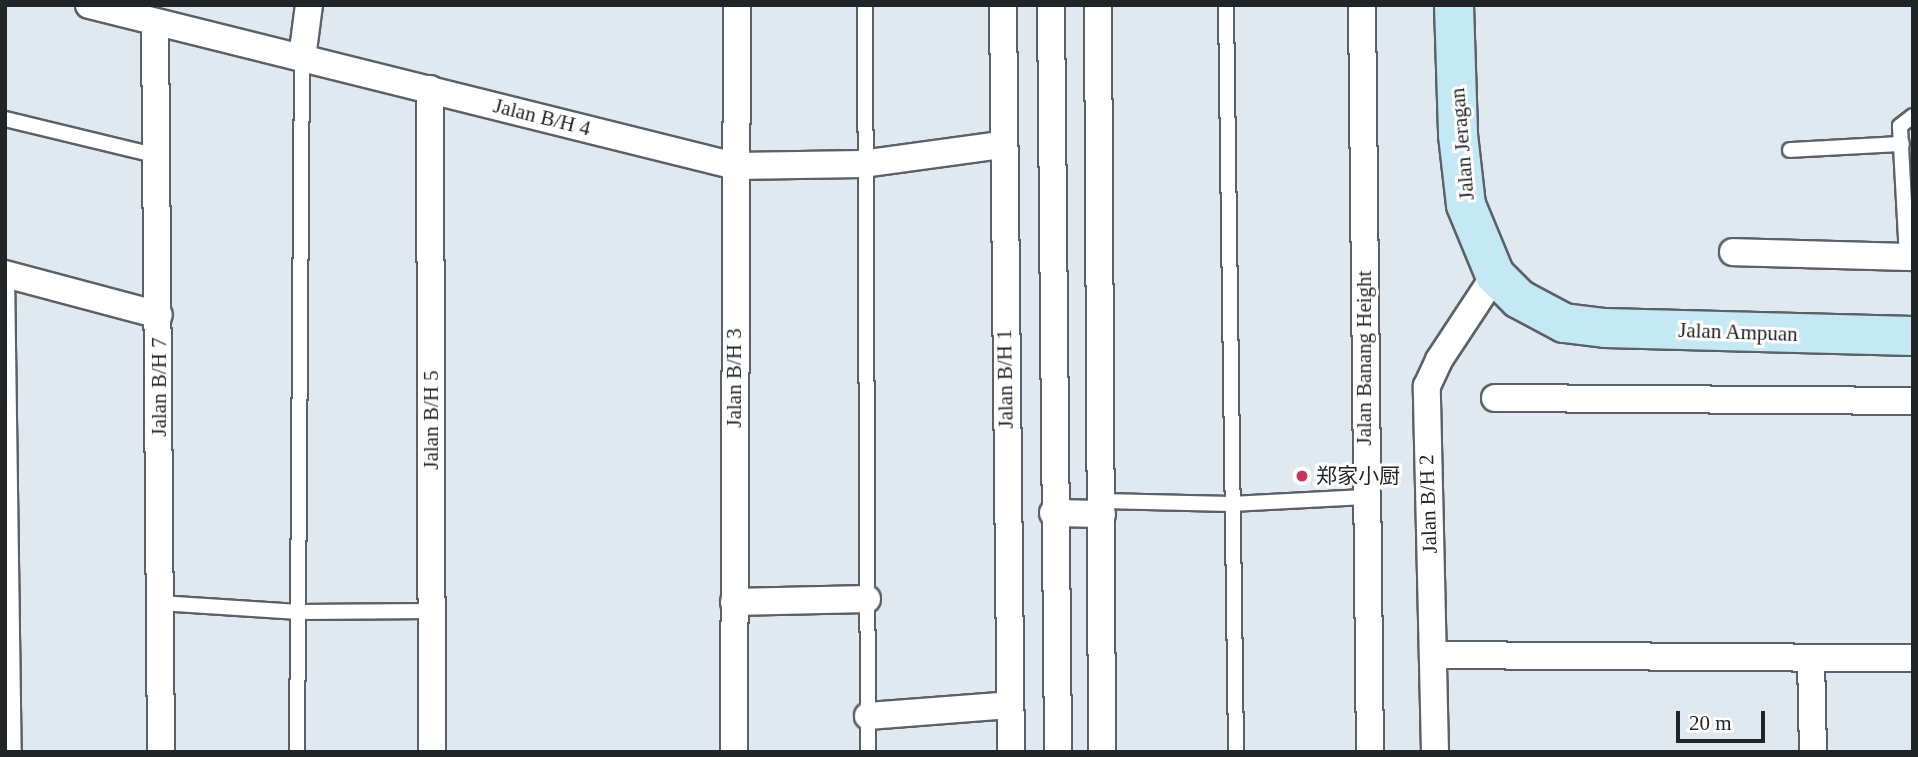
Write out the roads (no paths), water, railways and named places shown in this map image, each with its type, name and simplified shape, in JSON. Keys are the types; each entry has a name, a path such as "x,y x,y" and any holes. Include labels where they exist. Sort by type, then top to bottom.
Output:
{"main road":[{"name":"Jalan Jeragan","path":"1454,5 1458,135 1466,205 1495,275 1519,299 1564,323"},
{"name":"Jalan Ampuan","path":"1564,323 1605,328 1913,336"}],"street":[{"name":"Jalan B/H 4","path":"89,5 735,166 862,164 1001,145"},
{"path":"302,58 309,5"},
{"name":"Jalan B/H 1","path":"1003,5 1001,145 1011,752"},
{"path":"1051,5 1053,513 1058,752"},
{"path":"1098,5 1102,752"},
{"name":"Jalan Banang Height","path":"1362,5 1365,498 1370,752"},
{"name":"Jalan B/H 3","path":"732,6 735,166 734,752"},
{"name":"Jalan B/H 7","path":"155,23 162,752"},
{"name":"Jalan B/H 5","path":"430,89 432,752"},
{"path":"1733,252 1910,257"},
{"path":"6,274 159,314"},
{"name":"Jalan B/H 2","path":"1435,752 1426,386 1439,360 1495,275"},
{"path":"1495,398 1913,401"},
{"path":"1053,513 1102,508"},
{"path":"734,602 867,599"},
{"path":"1434,656 1913,658"},
{"path":"1811,658 1813,752"},
{"path":"868,716 1010,705"}],"lane":[{"path":"865,5 862,164 868,752"},
{"path":"1226,5 1236,752"},
{"path":"297,752 302,58"},
{"path":"1910,257 1900,126 1913,117"},
{"path":"5,119 158,156"},
{"path":"1790,150 1902,144"},
{"path":"6,274 14,752"},
{"path":"1102,508 1365,498"},
{"path":"160,603 299,612 432,611"}],"place":[{"name":"郑家小厨","path":"1302,476"}]}
